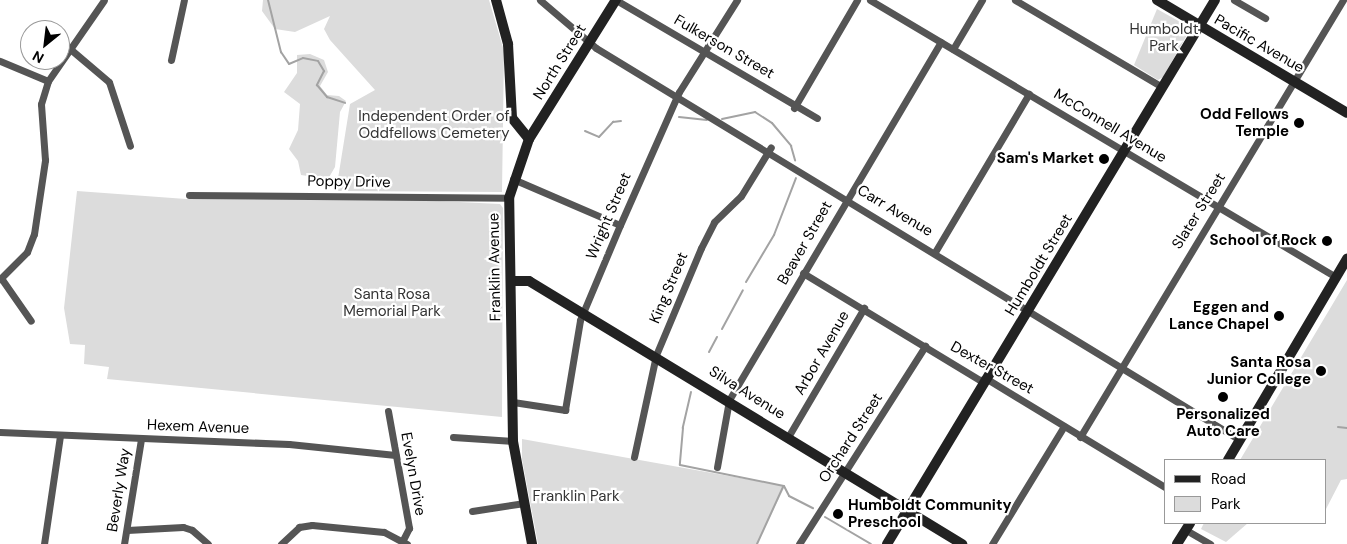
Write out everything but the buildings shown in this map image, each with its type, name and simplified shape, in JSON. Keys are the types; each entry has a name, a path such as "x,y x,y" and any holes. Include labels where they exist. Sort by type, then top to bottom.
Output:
{"street":[{"path":"70,47 104,0"},
{"path":"171,60 184,0"},
{"path":"496,0 508,44 510,112 516,125 529,139"},
{"name":"Carr Avenue","path":"540,0 589,43 676,98 769,150 936,252 1029,312 1240,440"},
{"name":"North Street","path":"529,139 616,0"},
{"name":"Fulkerson Street","path":"616,0 817,118"},
{"name":"Wright Street","path":"513,402 565,410 584,313 620,224 676,98 706,53 737,0"},
{"path":"794,106 857,0"},
{"name":"McConnell Avenue","path":"870,0 1336,277"},
{"path":"953,49 982,0"},
{"path":"1015,0 1162,87"},
{"name":"Pacific Avenue","path":"1157,0 1347,113"},
{"name":"Humboldt Street","path":"887,544 1029,312 1215,0"},
{"path":"1234,0 1265,18"},
{"name":"Slater Street","path":"1080,437 1343,0"},
{"name":"Beaver Street","path":"717,467 729,400 847,198 942,42"},
{"path":"70,49 109,82 130,146"},
{"path":"0,62 48,81"},
{"path":"31,321 0,278 27,252 34,234 45,160 41,104 48,81 55,70"},
{"path":"936,252 1029,94"},
{"name":"Franklin Avenue","path":"529,139 513,179 509,198 514,441 532,544"},
{"name":"King Street","path":"634,457 656,355 714,222 741,196 769,150"},
{"path":"513,179 620,224"},
{"name":"Poppy Drive","path":"189,195 509,198"},
{"path":"1229,459 1347,259"},
{"name":"Dexter Street","path":"803,273 864,308 980,380 987,379 1164,487"},
{"name":"Silva Avenue","path":"511,281 529,281 584,313 656,355 962,544"},
{"name":"Arbor Avenue","path":"788,437 864,308"},
{"name":"Orchard Street","path":"799,544 847,472 925,346"},
{"name":"Evelyn Drive","path":"388,411 409,528 405,542"},
{"path":"992,544 1064,426"},
{"name":"Hexem Avenue","path":"0,432 60,436 289,444 395,455"},
{"path":"44,544 60,436"},
{"path":"453,436 514,441"},
{"name":"Beverly Way","path":"124,544 141,439"},
{"path":"472,511 524,503"},
{"path":"281,544 299,527 312,525 384,532 405,542"},
{"path":"1177,544 1188,526"},
{"path":"1188,526 1204,544"},
{"path":"1188,526 1210,544"},
{"path":"127,530 183,528 192,530 208,544"}],"green space":[{"name":"Independent Order of Oddfellows Cemetery","path":"263,0 489,0 504,51 502,192 336,191 350,104 375,90 330,40 324,29 330,16 295,32 275,29 262,11"},
{"name":"Humboldt Park","path":"1157,9 1191,28 1163,77 1158,80 1134,65"},
{"path":"310,54 324,60 328,72 320,86 327,95 339,96 346,101 340,112 335,167 328,179 301,175 298,161 289,149 298,130 300,104 284,92 297,73 297,55"},
{"name":"Santa Rosa Memorial Park","path":"77,191 186,199 397,199 500,204 503,208 502,417 107,379 109,367 84,364 85,345 70,344 64,308"},
{"name":"Santa Rosa Junior College","path":"1347,280 1347,479 1341,480 1327,507 1327,459 1241,459"},
{"name":"Franklin Park","path":"522,439 785,486 757,544 538,544 522,459"},
{"path":"1204,524 1247,524 1226,542 1201,529"}],"waterway":[{"path":"268,0 281,52 289,64 303,58 318,61 324,71 317,85 327,97 345,103"},
{"path":"722,119 755,112 772,123 791,146 795,160"},
{"path":"679,117 707,120"},
{"path":"585,131 599,137 613,122 621,121"},
{"path":"746,282 774,235 796,178"},
{"path":"722,329 743,290"},
{"path":"709,352 717,337"},
{"path":"691,392 683,428 680,465 784,486 789,496 813,508"},
{"path":"1338,427 1347,428"},
{"path":"757,544 783,487"},
{"path":"825,517 871,544"}],"place":[{"name":"Odd Fellows Temple","path":"1299,123"},
{"name":"Sam's Market","path":"1104,159"},
{"name":"School of Rock","path":"1327,241"},
{"name":"Eggen and Lance Chapel","path":"1279,316"},
{"name":"Santa Rosa Junior College","path":"1321,371"},
{"name":"Personalized Auto Care","path":"1223,397"},
{"name":"Humboldt Community Preschool","path":"838,514"}]}
